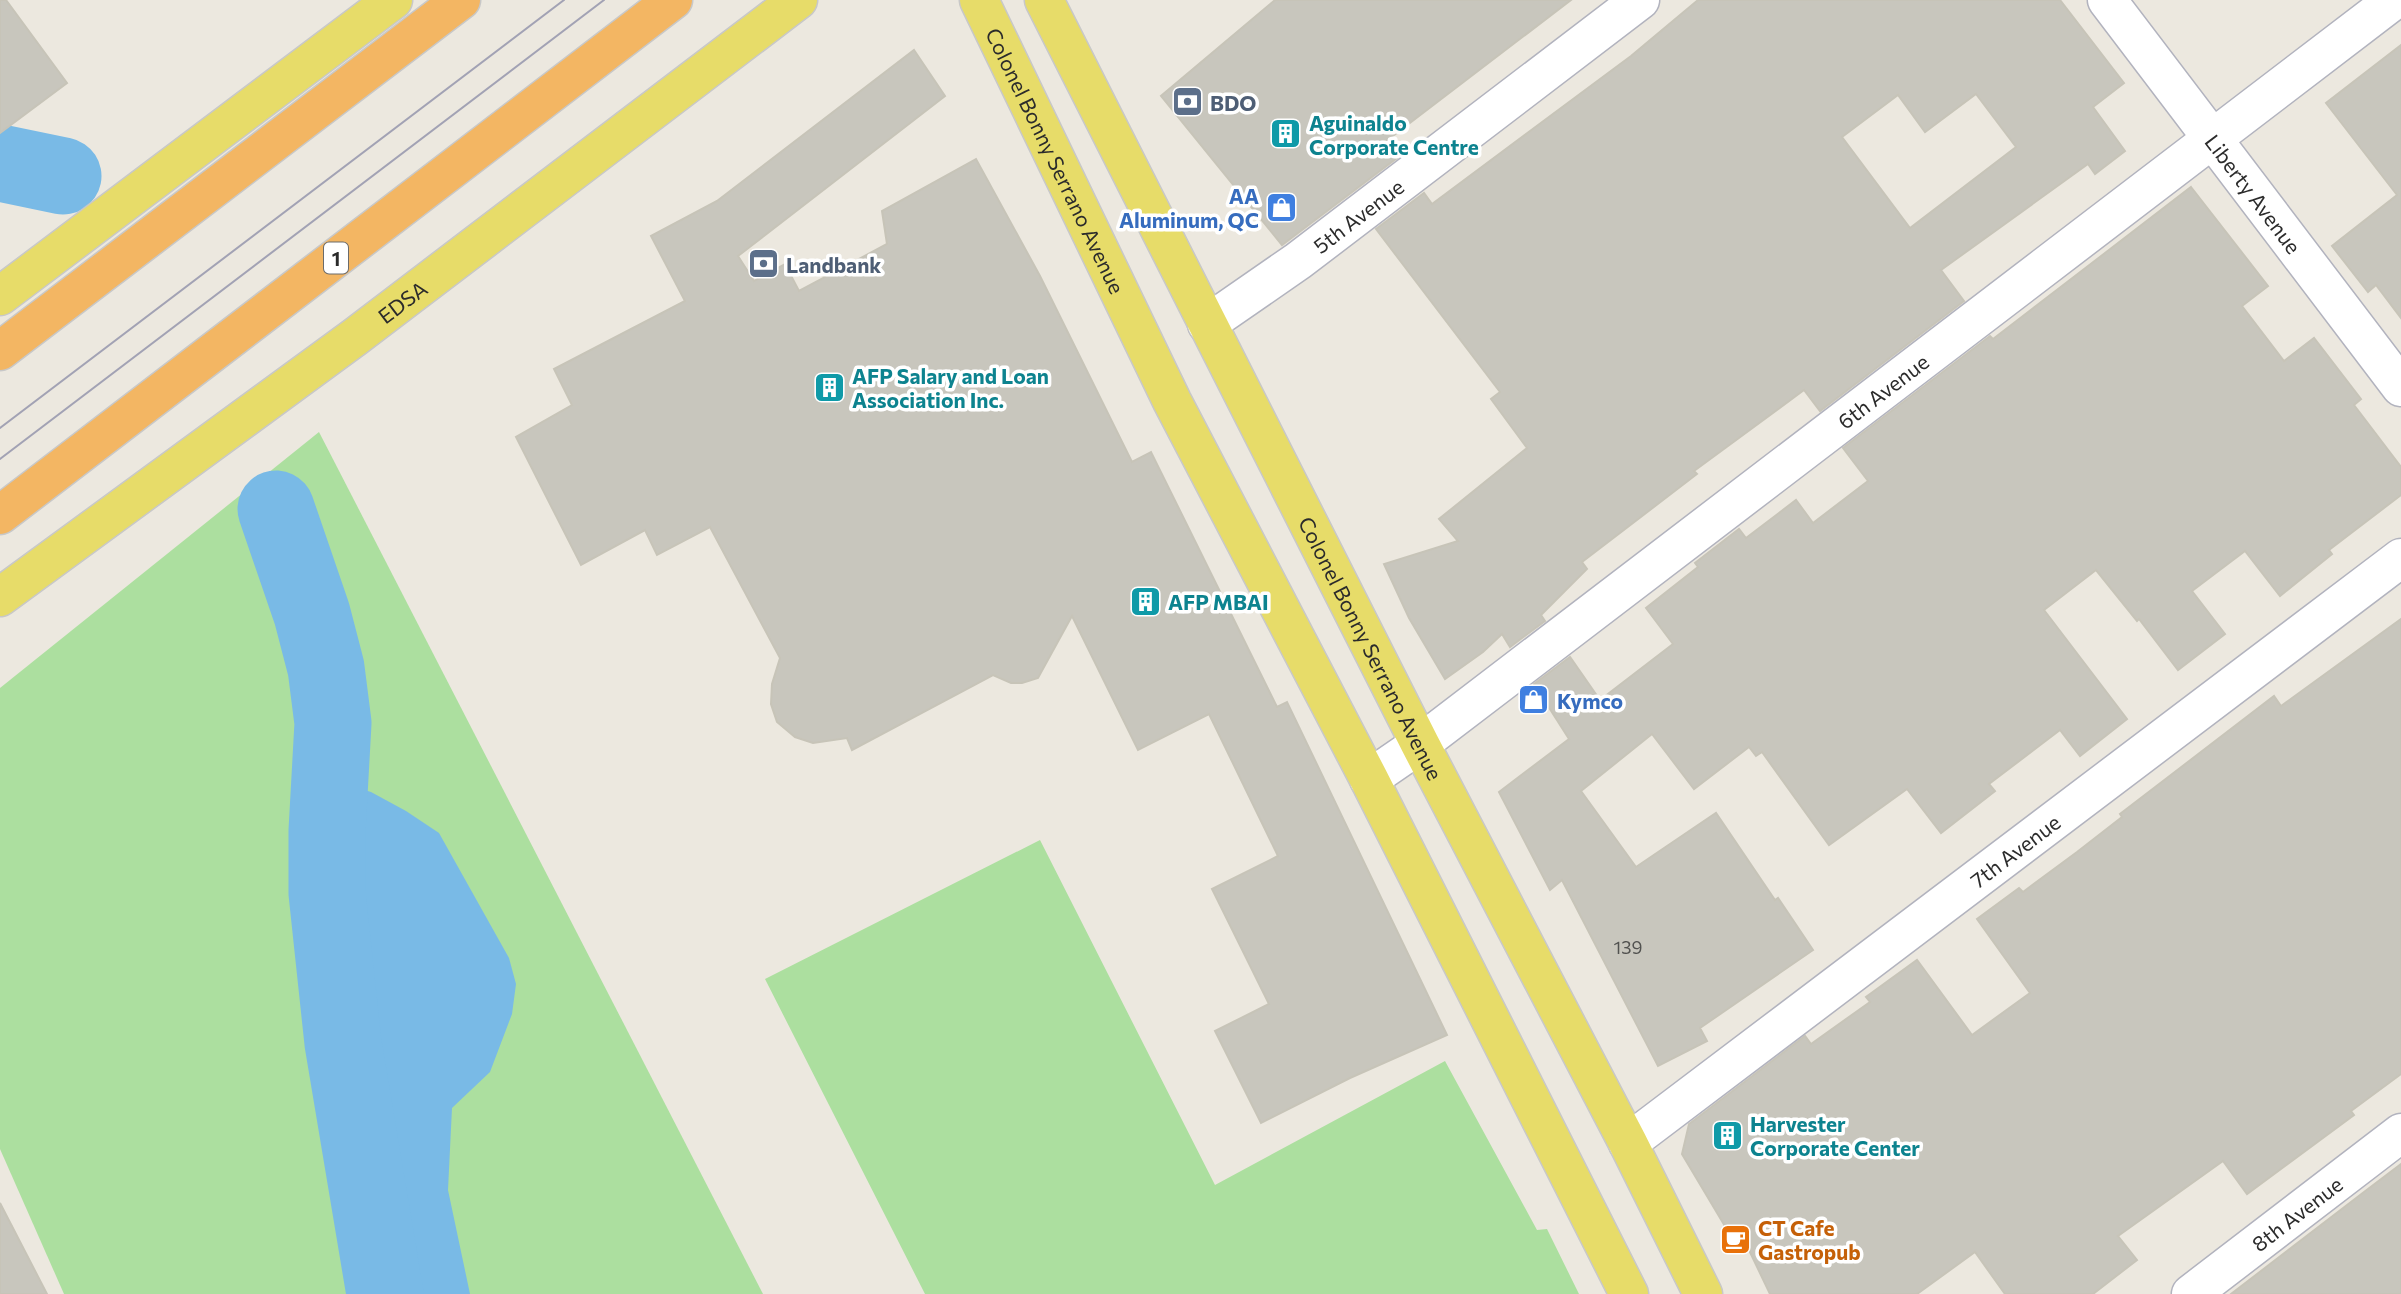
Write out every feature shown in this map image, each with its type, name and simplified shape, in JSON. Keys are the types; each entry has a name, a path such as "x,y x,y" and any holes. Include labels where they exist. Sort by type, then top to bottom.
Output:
{"highway":[{"path":"0,351 461,0"},
{"name":"1","path":"0,515 673,0"}],"main road":[{"path":"0,296 393,0"},
{"name":"EDSA","path":"0,597 355,337 798,0"},
{"name":"Colonel Bonny Serrano Avenue","path":"979,0 1172,401 1369,779 1629,1294"},
{"name":"Colonel Bonny Serrano Avenue","path":"1044,0 1420,744 1628,1143 1703,1294"}],"street":[{"name":"5th Avenue","path":"1207,324 1320,244 1640,0"},
{"name":"Liberty Avenue","path":"2107,0 2401,387"},
{"name":"6th Avenue","path":"1369,779 1420,744 2393,0"},
{"name":"7th Avenue","path":"1628,1143 2401,558"},
{"name":"8th Avenue","path":"2190,1294 2401,1133"}],"green space":[{"path":"319,432 763,1294 64,1294 0,1149 0,688"},
{"path":"1040,840 1215,1185 1445,1061 1537,1230 1547,1229 1579,1294 925,1294 765,979"}],"water":[{"path":"351,786 371,792 439,833 509,958 516,984 512,1014 490,1072 452,1108 448,1190 470,1294 396,1294 352,1029 336,873 338,803"}],"building":[{"path":"0,0 6,0 67,83 0,133"},
{"path":"1275,0 1571,0 1385,142 1397,158 1282,245 1161,96"},
{"path":"1698,0 2060,0 2124,83 2093,107 2125,151 2095,174 2088,164 1941,270 1964,301 1820,411 1804,390 1694,471 1697,474 1582,562 1587,569 1541,615 1545,621 1510,647 1502,634 1483,652 1445,679 1409,618 1384,564 1458,541 1439,519 1527,448 1491,399 1500,392 1376,229 1424,193 1432,204 1631,56","holes":["1976,94 2016,147 1910,228 1842,137 1898,95 1925,132"]},
{"path":"2401,45 2401,318 2376,285 2368,292 2332,246 2397,195 2326,103"},
{"name":"AFP Salary and Loan Association Inc.","path":"914,50 945,96 738,256 754,281 785,264 799,291 887,244 882,211 976,159 1040,276 1132,462 1151,452 1277,707 1287,702 1447,1035 1350,1078 1261,1123 1215,1031 1269,1004 1212,889 1278,856 1209,714 1138,750 1072,616 1038,678 1011,683 993,675 852,750 847,738 813,743 795,737 777,722 771,704 772,684 780,658 710,527 657,555 645,530 581,565 516,437 572,405 554,369 685,301 651,236 717,201"},
{"path":"2191,187 2268,286 2242,306 2284,361 2314,338 2361,399 2354,405 2401,467 2401,495 2329,550 2332,554 2280,596 2245,551 2192,591 2225,634 2178,670 2139,619 2137,621 2096,570 2044,610 2127,719 2080,756 2060,730 1989,784 1995,791 1941,833 1907,789 1829,845 1762,752 1756,756 1749,747 1694,789 1652,734 1581,791 1636,867 1716,813 1775,900 1778,898 1813,950 1700,1028 1707,1041 1658,1066 1562,880 1550,890 1499,792 1569,739 1534,684 1570,657 1600,700 1673,644 1646,608 1698,567 1695,563 1739,529 1746,538 1796,500 1813,523 1868,481 1843,448 1990,336 1993,339"},
{"path":"2401,619 2401,1074 2351,1111 2354,1115 2247,1194 2223,1161 2118,1236 2137,1260 2093,1294 2005,1294 1975,1252 1917,1294 1770,1294 1748,1248 1741,1253 1682,1154 1689,1124 1805,1036 1811,1044 1870,1002 1866,997 1917,960 1972,1035 2030,993 1977,919 2019,888 2023,892 2077,852 2122,817 2120,814 2274,696 2281,706"},
{"path":"2401,1164 2401,1294 2231,1294 2364,1192"},
{"path":"0,1203 47,1294 0,1294"}],"waterway":[{"path":"0,163 63,176"},
{"path":"276,509 312,614 326,668 333,723 327,831 327,893 343,1043 385,1294"}],"tram line":[{"path":"0,428 564,0"},
{"path":"0,459 604,0"}],"place":[{"name":"BDO","path":"1187,102"},
{"name":"Aguinaldo Corporate Centre","path":"1286,134"},
{"name":"AA Aluminum, QC","path":"1282,207"},
{"name":"Landbank","path":"763,264"},
{"name":"AFP Salary and Loan Association Inc.","path":"829,387"},
{"name":"AFP MBAI","path":"1145,601"},
{"name":"Kymco","path":"1534,700"},
{"name":"Harvester Corporate Center","path":"1727,1135"},
{"name":"CT Cafe Gastropub","path":"1735,1239"}]}
